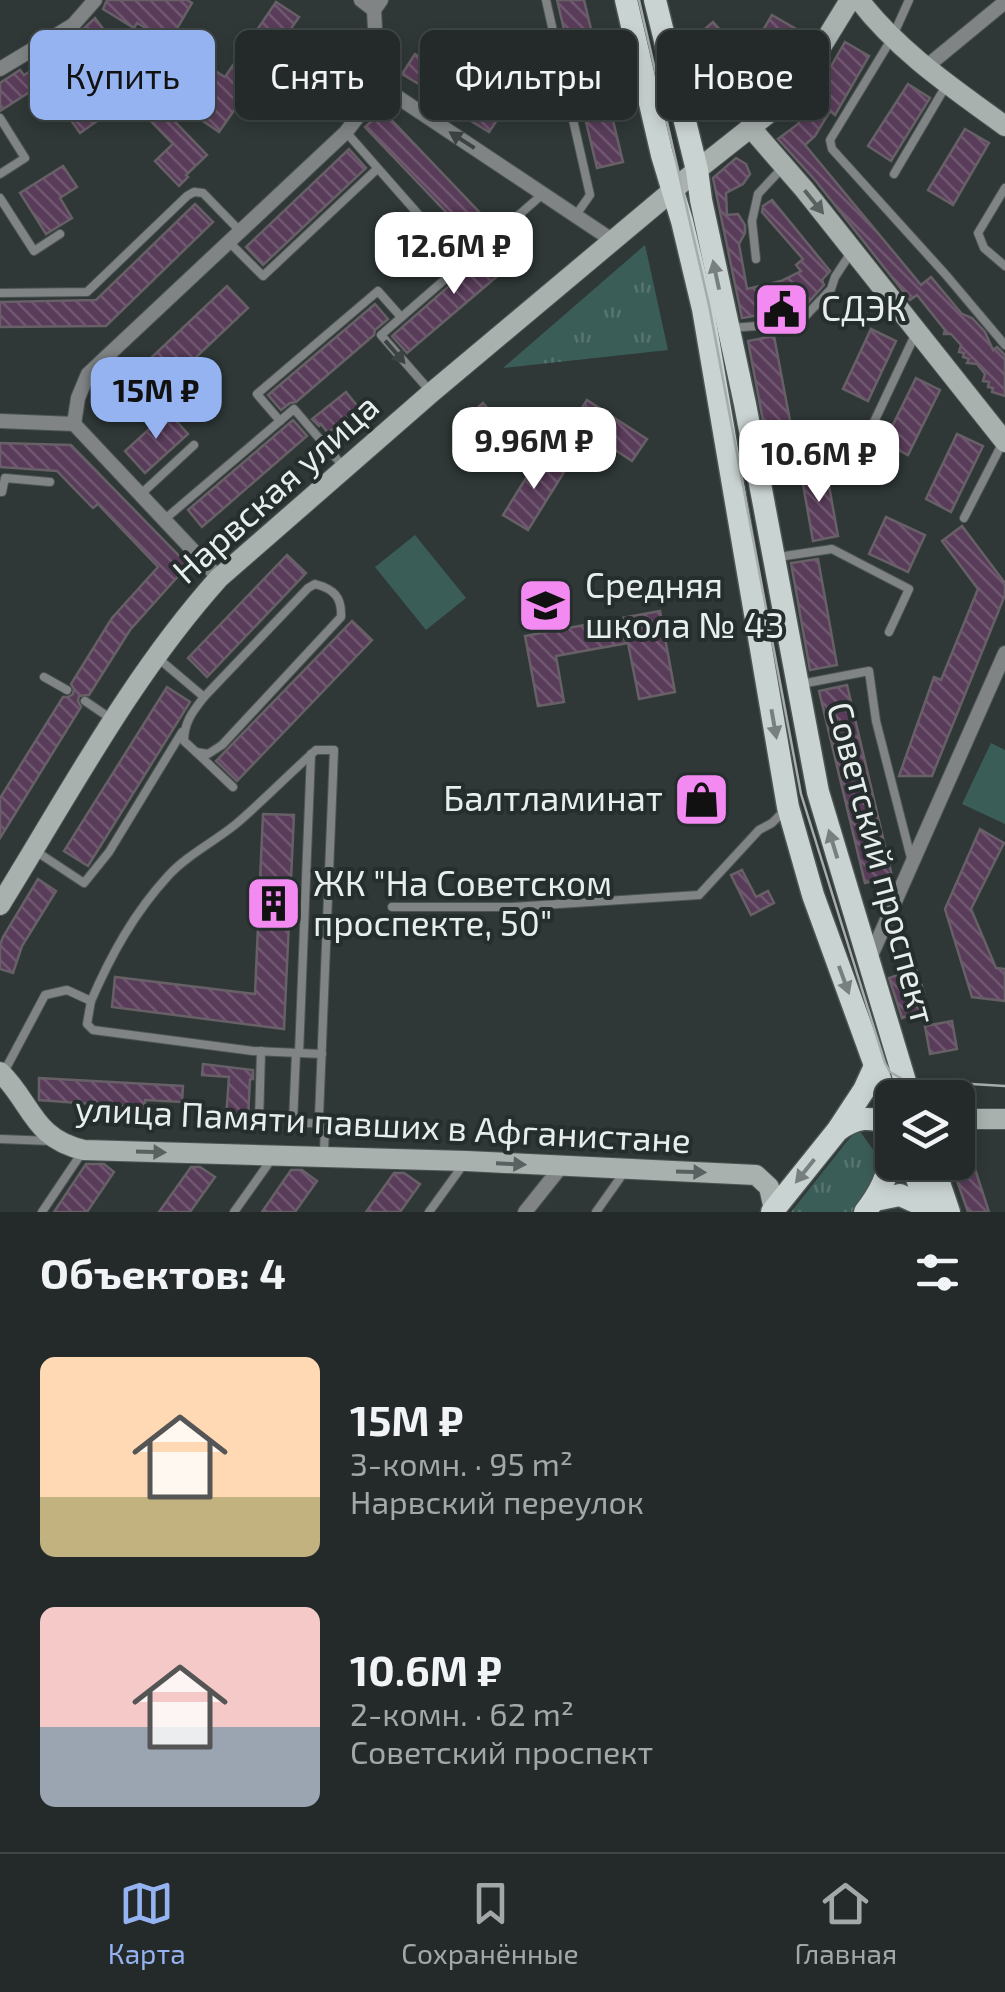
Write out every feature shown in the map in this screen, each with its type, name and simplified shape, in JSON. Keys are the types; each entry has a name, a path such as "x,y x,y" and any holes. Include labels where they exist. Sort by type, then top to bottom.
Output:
{"main road":[{"name":"Советский проспект","path":"626,0 705,319 788,807 813,895 879,1080"},
{"name":"Советский проспект","path":"655,0 697,170 818,792 904,1080"},
{"path":"773,1211 837,1131 864,1090 874,1066"},
{"path":"837,1131 850,1121 875,1119"},
{"path":"870,1206 885,1180"},
{"path":"921,1180 935,1210"},
{"path":"933,1180 935,1210"},
{"path":"870,1206 900,1195 935,1210"}],"street":[{"path":"0,69 73,25 95,0"},
{"path":"360,0 378,5"},
{"name":"Нарвская улица","path":"0,905 156,656 219,578 612,240 786,97 850,0"},
{"path":"859,0 892,38 1005,126"},
{"path":"926,67 1005,2"},
{"path":"400,98 612,240"},
{"path":"74,424 78,398 88,374 355,120"},
{"path":"751,128 1005,441"},
{"path":"0,421 74,424 219,578"},
{"path":"868,963 1005,653"},
{"name":"улица Памяти павших в Афганистане","path":"1,1076 55,1141 84,1150 466,1161 756,1175 769,1187 773,1211"},
{"path":"975,1119 1005,1120"},
{"path":"525,1212 560,1167"}],"lane":[{"path":"546,0 590,195 576,215"},
{"path":"909,0 892,38 830,140 832,149 1003,339"},
{"path":"894,174 947,84"},
{"path":"0,118 25,158 0,174"},
{"path":"346,132 462,264"},
{"path":"756,260 752,221 758,194 784,166"},
{"path":"0,294 86,292 194,192 202,193 263,276 377,170"},
{"path":"1005,188 978,232 984,248 1005,266"},
{"path":"432,393 381,335 544,193"},
{"path":"0,198 34,251 60,234"},
{"path":"728,329 799,324 831,289 852,250"},
{"path":"280,420 258,394 348,316 378,291 402,317"},
{"path":"873,424 917,332"},
{"path":"165,519 294,408 345,468"},
{"path":"964,518 1005,441"},
{"path":"141,494 194,445"},
{"path":"0,492 4,478 50,482"},
{"path":"773,557 832,549 909,589 889,632"},
{"path":"34,850 84,884 109,852 204,696 308,588 315,584 334,592 342,604 341,617 222,746 208,754 196,752"},
{"path":"156,656 204,696"},
{"path":"797,684 868,670 876,721 912,862"},
{"path":"44,678 67,690"},
{"path":"85,701 114,721"},
{"path":"184,728 184,741 233,787"},
{"path":"322,1054 262,1051 93,1030 88,1024 90,1001 112,952 170,874 234,826 310,754 334,750 320,1117 325,1124 324,1157"},
{"path":"310,754 293,1122 325,1124"},
{"path":"392,907 512,907 700,896 758,830 788,807"},
{"path":"1,1076 45,995 67,990 90,1001"},
{"path":"258,1122 262,1051"},
{"path":"0,1139 55,1141"},
{"path":"42,1212 84,1150"},
{"path":"234,1212 273,1156"},
{"path":"429,1212 466,1161"},
{"path":"596,1212 626,1170"}],"green space":[{"path":"645,245 668,350 503,368"},
{"path":"415,535 466,598 426,630 375,567"},
{"path":"991,743 1005,750 1005,824 962,804"},
{"path":"859,1130 875,1152 875,1173 868,1198 857,1212 791,1212"}],"building":[{"path":"107,0 192,3 176,30 149,30 137,23 134,28 103,9"},
{"path":"557,0 584,0 591,30 564,30"},
{"path":"276,2 299,17 290,30 257,30"},
{"path":"772,15 796,29 795,30 763,30"},
{"path":"95,18 104,30 82,30"},
{"path":"713,22 720,30 704,30"},
{"path":"845,42 869,56 835,115 829,113 829,70"},
{"path":"415,54 420,57 420,85 402,74"},
{"path":"235,62 235,109 219,132 201,120 215,120 215,71 225,77"},
{"path":"20,70 24,75 30,71 30,92 0,111 0,83"},
{"path":"908,84 930,98 891,161 868,146"},
{"path":"71,120 99,120 80,133"},
{"path":"150,120 173,120 207,155 179,186 155,161 173,144"},
{"path":"373,120 392,120 482,215 464,231 365,127"},
{"path":"469,120 497,120 489,132"},
{"path":"586,120 613,120 623,162 597,168"},
{"path":"800,120 825,120 805,145 921,285 931,277 962,314 972,318 985,332 993,350 997,347 1005,355 1005,396 992,392 989,382 983,381 985,374 977,364 967,363 969,359 959,352 961,345 951,334 944,334 945,330 917,295 910,300 778,139"},
{"path":"965,129 989,143 953,205 928,190"},
{"path":"349,149 366,168 263,265 246,247"},
{"path":"736,158 746,164 750,174 743,184 726,193 727,215 738,214 745,225 739,244 747,289 781,281 801,271 796,265 803,259 762,212 763,206 772,200 830,271 822,280 824,285 796,316 781,317 777,312 742,318 713,178"},
{"path":"63,166 77,187 60,198 72,218 46,234 20,193"},
{"path":"195,204 213,222 106,326 0,327 0,302 96,300"},
{"path":"499,242 515,261 407,353 392,336"},
{"path":"227,286 248,308 173,379 152,357"},
{"path":"375,304 388,319 374,335 296,402 281,410 268,395"},
{"path":"871,329 896,341 868,401 843,389"},
{"path":"774,336 794,442 768,447 748,341"},
{"path":"129,373 150,395 134,411 112,389"},
{"path":"916,378 940,390 908,455 884,443"},
{"path":"346,392 359,408 328,433 312,419"},
{"path":"587,400 647,439 632,461 573,422"},
{"path":"483,403 508,433 482,453 458,424"},
{"path":"168,412 188,434 145,473 125,451"},
{"path":"293,420 307,436 202,527 188,510"},
{"path":"957,434 983,446 951,512 926,499"},
{"path":"0,443 71,445 188,565 130,630 89,695 79,696 81,707 0,838 0,798 63,697 73,694 71,684 112,618 158,567 98,504 93,508 57,471 0,467"},
{"path":"541,454 566,469 528,530 503,515"},
{"path":"826,469 838,536 813,541 801,473"},
{"path":"886,517 925,535 908,572 869,554"},
{"path":"962,526 1005,583 1005,595 932,776 899,776 934,677 941,680 978,589 942,541"},
{"path":"287,555 306,573 207,677 188,658"},
{"path":"818,559 837,665 810,670 791,563"},
{"path":"660,611 675,692 639,699 628,643 556,656 564,702 538,706 525,636"},
{"path":"352,621 372,640 237,781 216,761"},
{"path":"847,685 892,876 865,883 819,691"},
{"path":"167,687 190,702 88,866 64,851"},
{"name":"ЖК \"На Советском проспекте, 50\"","path":"263,814 294,815 284,1029 112,1007 115,977 255,994"},
{"path":"980,829 1004,843 971,909 996,968 1005,969 1005,1001 972,997 945,909"},
{"path":"742,870 756,897 768,891 774,903 751,915 731,875"},
{"path":"38,879 56,891 22,946 13,973 0,969 3,937"},
{"path":"916,969 924,992 918,994 923,1010 902,1018 889,978"},
{"path":"952,1021 957,1049 930,1054 925,1026"},
{"path":"203,1064 253,1070 248,1119 226,1118 229,1077 202,1075"},
{"path":"39,1078 183,1086 182,1102 145,1100 145,1108 39,1100"},
{"path":"86,1164 104,1164 114,1172 87,1212 54,1212"},
{"path":"191,1167 200,1167 215,1177 190,1212 159,1212"},
{"path":"975,1169 989,1212 968,1212 957,1180 975,1180"},
{"path":"291,1170 302,1170 317,1181 295,1212 262,1212"},
{"path":"394,1173 404,1173 420,1184 400,1212 366,1212"}],"tram line":[{"path":"639,0 709,305 801,794 885,1063 890,1072 904,1080 1005,1086"}],"place":[{"name":"СДЭК","path":"782,309"},
{"name":"Средняя школа № 43","path":"546,606"},
{"name":"Балтламинат","path":"702,799"},
{"name":"ЖК \"На Советском проспекте, 50\"","path":"274,904"}]}
